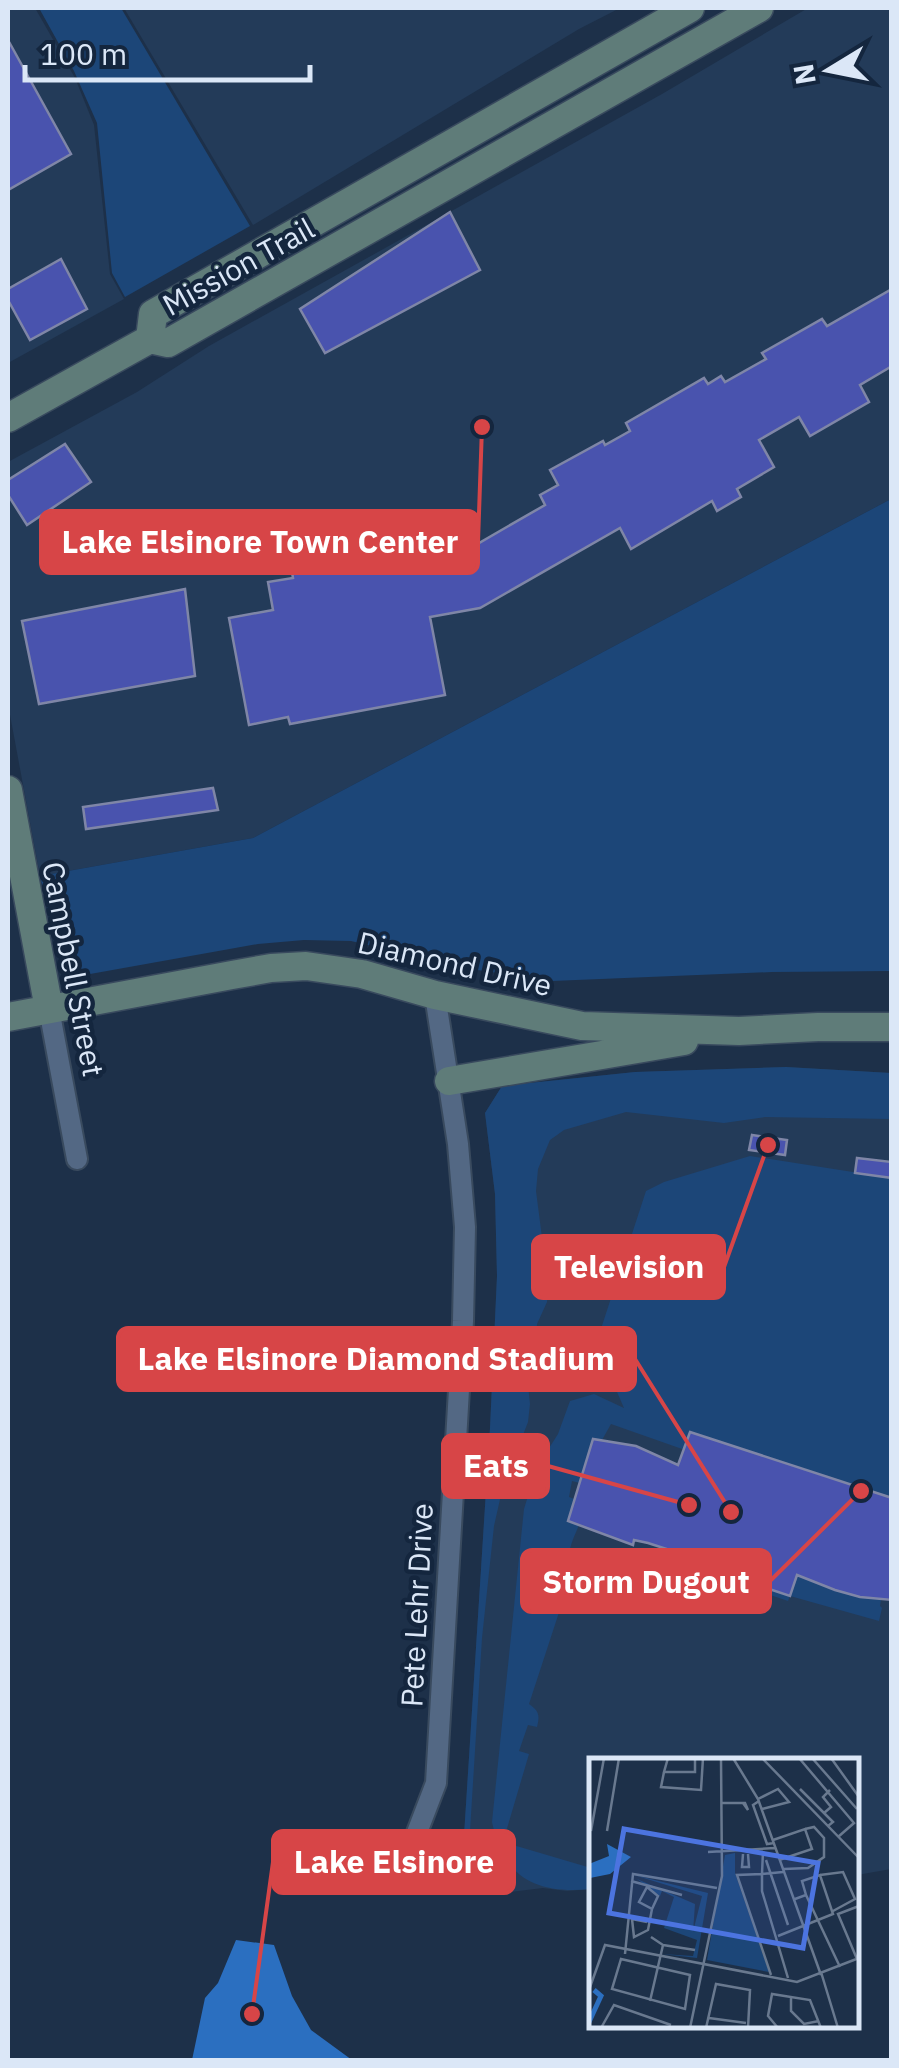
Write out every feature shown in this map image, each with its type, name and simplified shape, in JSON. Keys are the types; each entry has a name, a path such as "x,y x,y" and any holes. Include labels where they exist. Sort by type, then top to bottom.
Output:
{"main road":[{"name":"Mission Trail","path":"690,8 153,314 150,339 168,342 760,8"},
{"path":"8,418 150,339"},
{"name":"Campbell Street","path":"8,790 49,1009"},
{"name":"Diamond Drive","path":"8,1017 271,968 306,966 362,974 435,995 582,1026 739,1032 892,1027"},
{"path":"448,1081 739,1032"}],"street":[{"name":"Pete Lehr Drive","path":"408,1856 436,1783 463,1321 465,1227 458,1144 435,995"},
{"name":"Campbell Street","path":"49,1009 77,1159"}],"shaded area":[{"path":"8,8 35,8 75,78 94,125 110,274 124,299 8,363"},
{"path":"39,8 121,8 250,226 125,297 112,273 97,123"},
{"path":"124,8 620,8 253,225"},
{"path":"808,8 891,8 891,499 253,838 40,876 8,704 8,462"},
{"path":"891,499 891,971 552,981 464,968 351,941 304,940 258,944 79,976 61,966 40,876 253,838"},
{"path":"786,1067 891,1073 891,1869 859,1875 859,1758 589,1758 589,1889 543,1888 494,1894 475,1892 458,1880 462,1867 497,1276 495,1194 485,1113 502,1086 635,1072"},
{"path":"786,1067 891,1073 891,1119 765,1117 724,1123 626,1112 564,1130 550,1140 538,1169 536,1191 547,1302 537,1324 527,1375 528,1422 503,1486 494,1526 482,1638 470,1831 474,1853 495,1890 494,1894 475,1892 458,1880 462,1867 497,1276 495,1194 485,1113 502,1086 635,1072"},
{"path":"750,1156 891,1178 891,1498 691,1432 685,1450 611,1424 602,1440 593,1439 580,1483 572,1481 569,1497 574,1499 568,1521 579,1525 570,1549 571,1568 575,1576 589,1582 606,1577 620,1562 626,1564 628,1572 606,1594 586,1595 587,1591 566,1576 561,1584 567,1588 529,1704 538,1714 537,1727 528,1725 519,1751 529,1754 503,1842 589,1867 589,1889 554,1889 514,1870 497,1841 492,1822 524,1509 537,1467 558,1434 570,1401 594,1394 624,1408 596,1344 646,1191"},
{"path":"669,1550 747,1575 746,1582 789,1596 797,1575 881,1599 879,1621 790,1596 788,1601 666,1560"},
{"path":"236,1940 274,1945 292,1996 311,2030 352,2060 192,2060 205,1998 218,1983"}],"building":[{"path":"8,40 71,154 8,190"},
{"path":"450,212 480,270 325,353 300,309"},
{"path":"61,259 87,309 30,340 8,300 8,289"},
{"path":"892,289 892,366 860,385 869,402 810,436 799,417 759,440 774,467 737,489 741,497 717,511 712,501 631,549 620,528 480,608 430,617 445,695 290,724 288,717 249,725 229,618 273,610 268,582 293,578 291,566 390,547 392,559 455,544 472,534 479,543 545,505 540,495 558,485 550,470 630,431 626,423 704,378 708,384 721,376 725,382 766,359 762,353 822,319 827,326"},
{"path":"65,444 91,482 27,525 8,495 8,480"},
{"path":"185,589 195,676 39,704 22,621"},
{"path":"213,788 218,810 86,829 83,807"},
{"path":"752,1135 787,1140 785,1155 749,1150"},
{"path":"857,1158 892,1162 892,1178 855,1173"},
{"path":"690,1432 892,1498 892,1600 860,1597 797,1575 790,1596 745,1581 747,1575 648,1543 634,1540 633,1545 568,1521 593,1439 636,1446 678,1465"}],"place":[{"name":"Lake Elsinore Town Center","path":"482,427"},
{"name":"Television","path":"768,1145"},
{"name":"Storm Dugout","path":"861,1491"},
{"name":"Eats","path":"689,1505"},
{"name":"Lake Elsinore Diamond Stadium","path":"731,1512"},
{"name":"Lake Elsinore","path":"252,2014"}]}
